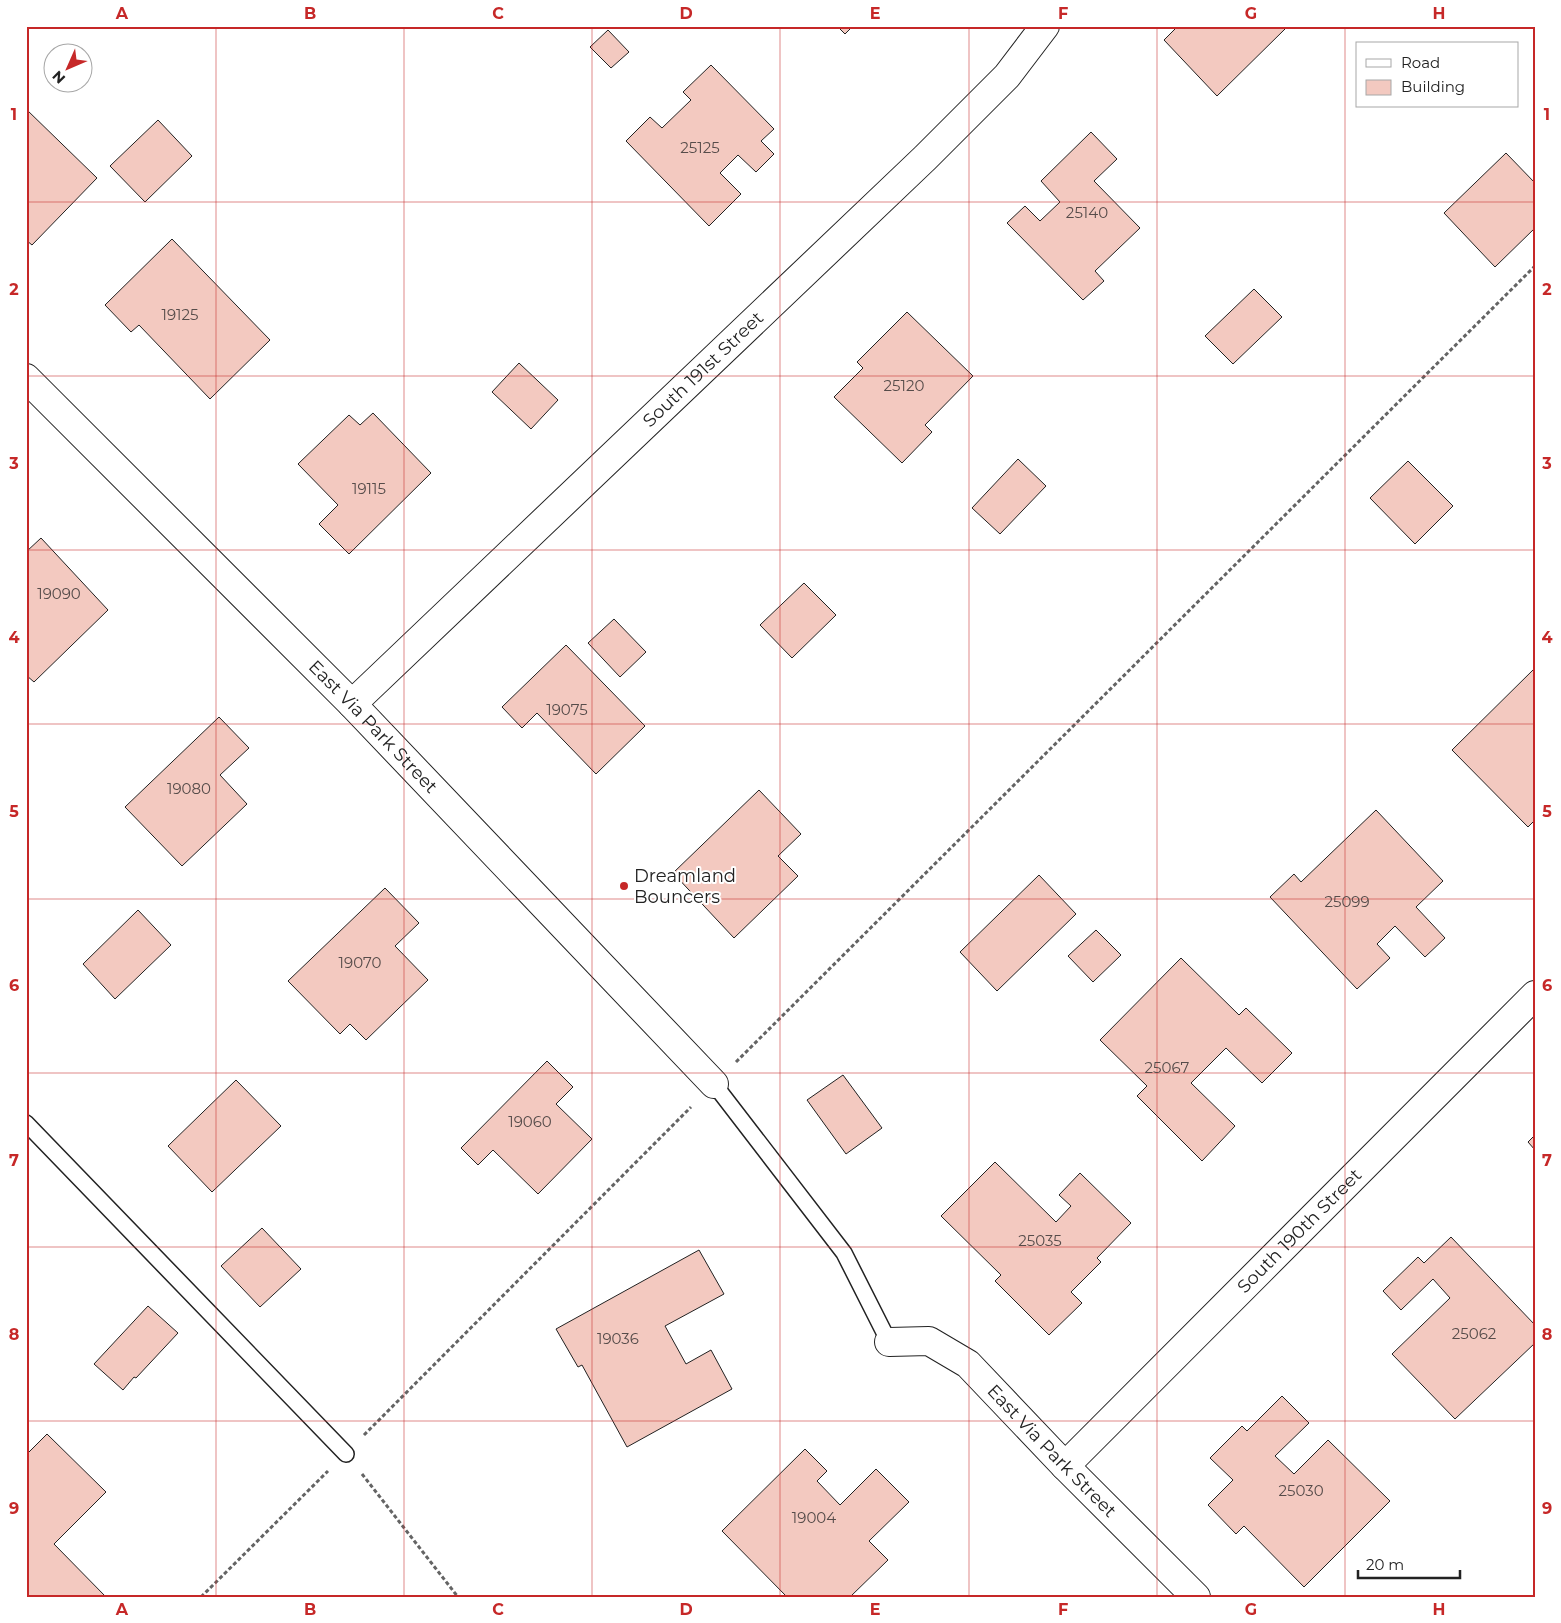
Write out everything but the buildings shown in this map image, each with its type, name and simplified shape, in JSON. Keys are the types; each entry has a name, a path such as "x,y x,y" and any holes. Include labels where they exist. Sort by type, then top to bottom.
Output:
{"street":[{"name":"South 191st Street","path":"352,704 925,158 1007,76 1045,26"},
{"name":"East Via Park Street","path":"28,382 352,704 714,1084"},
{"name":"South 190th Street","path":"1065,1466 1535,995"},
{"name":"East Via Park Street","path":"890,1342 930,1341 968,1364 1065,1466 1196,1597"}],"lane":[{"path":"714,1084 844,1253 890,1342"},
{"path":"26,1124 346,1454"}],"path":[{"path":"201,1597 1535,266"},
{"path":"346,1454 458,1597"}],"place":[{"name":"Dreamland Bouncers","path":"624,886"}]}
